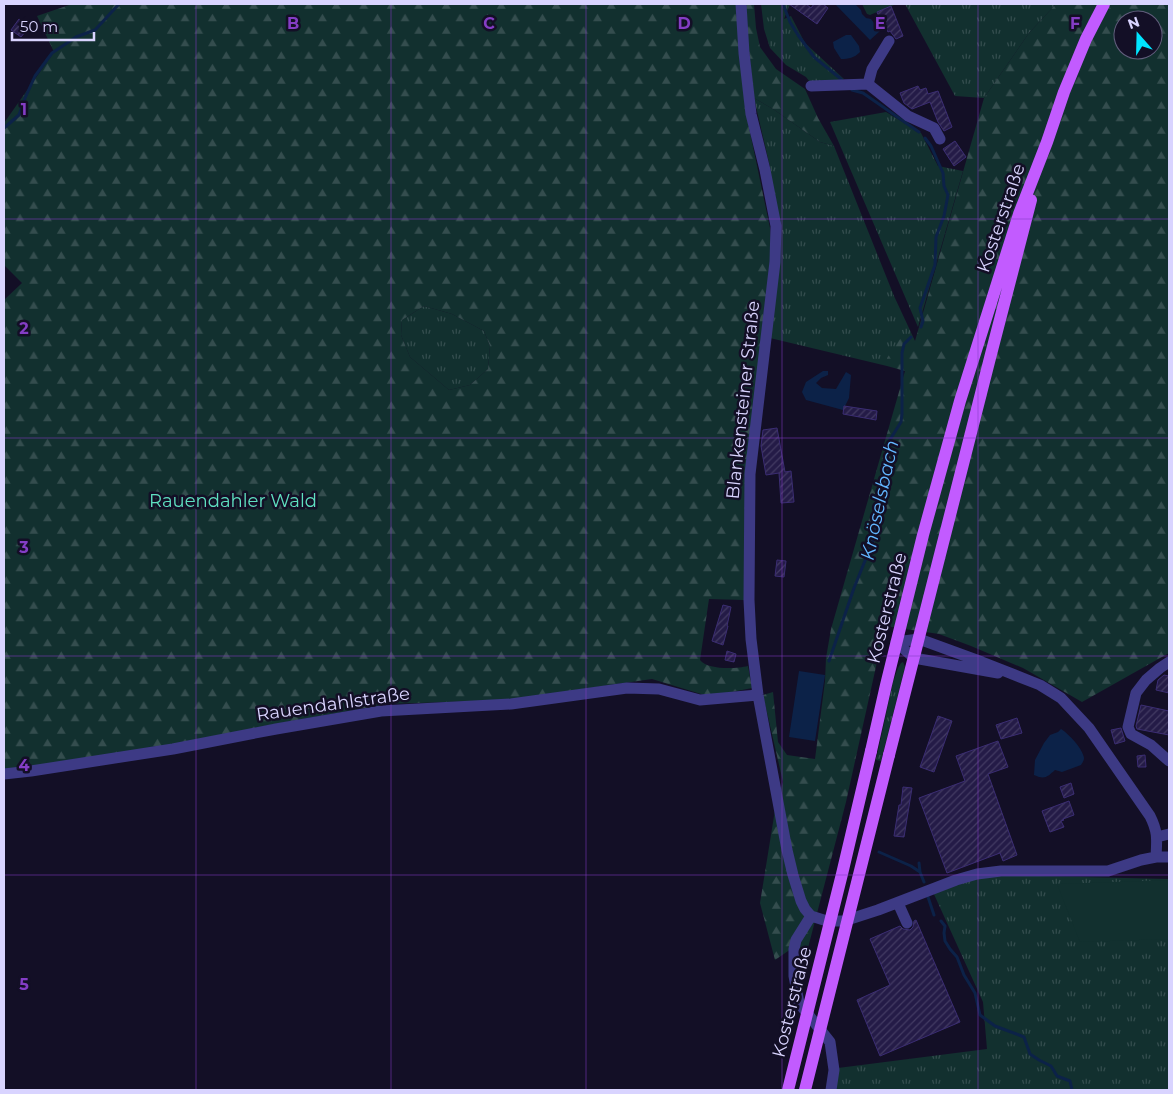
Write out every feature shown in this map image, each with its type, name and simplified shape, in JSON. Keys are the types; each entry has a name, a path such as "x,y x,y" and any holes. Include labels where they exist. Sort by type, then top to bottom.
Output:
{"main road":[{"name":"Kosterstraße","path":"788,1090 842,874 896,642 960,401 1016,222 1064,92 1086,39 1104,4"},
{"name":"Kosterstraße","path":"805,1090 987,367 1046,142"}],"street":[{"name":"Blankensteiner Straße","path":"741,4 751,114 776,226 776,262 750,474 749,600 751,639 758,695 793,875 801,901 811,916"},
{"path":"868,84 872,69 889,41"},
{"path":"811,86 868,84 908,116 934,128 940,139"},
{"path":"896,642 919,640 1024,678 1062,698 1089,728 1150,816 1155,827 1156,857"},
{"path":"896,642 914,658 1024,678"},
{"path":"1169,662 1146,680 1136,693 1128,727 1131,734 1151,745 1169,761"},
{"name":"Rauendahlstraße","path":"4,774 173,749 381,711 511,704 627,688 659,689 700,700 758,695"},
{"path":"1156,837 1169,834"},
{"path":"831,1090 834,1070 830,1042 800,1003 794,976 796,940 811,916 827,921 844,921 977,874 1001,871 1108,872 1141,860 1169,857"},
{"path":"898,903 907,923"}],"green space":[{"name":"Rauendahler Wald","path":"72,4 736,4 746,113 770,228 772,263 744,600 709,599 700,660 709,666 715,667 736,668 748,666 752,688 712,696 652,679 507,700 387,704 275,724 174,745 4,771 4,300 22,283 4,265 4,123 54,52 37,16","holes":["424,306 452,314 484,331 490,346 488,369 470,385 449,390 410,357 401,335 402,320"]},
{"path":"744,4 754,4 760,47 776,69 805,89 818,118 834,146 820,142 754,98"},
{"path":"761,4 790,4 784,19 791,16 805,43 844,79 813,86 806,77 786,65 770,48 764,29"},
{"path":"862,4 894,5 870,15 867,14"},
{"path":"905,4 1056,4 1029,33 984,98 955,96"},
{"path":"1056,4 1169,4 1169,653 1082,702 1023,668 971,646 939,634 885,626 846,802 803,967 791,949 775,960 760,903 776,804 783,782 763,695 773,692 778,742 787,755 815,759 831,629 905,371 887,366 887,358 902,336 915,341 984,98 1029,33"},
{"path":"754,98 820,142 834,146 894,296 915,341 887,358 887,366 770,338 776,295 770,167"},
{"path":"886,112 921,133 938,166 963,171 918,327 830,122"},
{"path":"424,306 452,314 484,331 490,346 488,369 470,385 449,390 410,357 401,335 402,320"},
{"path":"903,662 905,667 881,761 876,760 893,682 898,668"},
{"path":"989,875 1169,879 1169,1090 836,1090 838,1068 987,1049 983,1002 933,892"},
{"path":"1169,880 1169,939 1080,942 1057,884"}],"water":[{"path":"835,4 855,4 862,14 866,18 871,19 880,31 870,40"},
{"path":"846,35 851,35 859,46 860,52 851,58 841,59 834,48 833,42"},
{"path":"823,371 828,371 828,375 816,383 822,388 836,389 846,372 851,375 849,398 843,410 806,400 802,392 806,382"},
{"path":"799,671 825,675 815,741 789,737"},
{"path":"1061,729 1078,746 1083,754 1083,762 1081,765 1062,772 1055,770 1046,777 1034,775 1035,760 1044,743 1050,735"}],"building":[{"path":"789,4 806,4 811,8 814,4 823,4 828,8 817,24"},
{"path":"891,6 903,36 896,39 890,31 888,32 883,22 881,23 877,12"},
{"path":"19,19 29,27 21,37 11,30"},
{"path":"918,86 920,90 926,88 928,94 938,91 952,127 944,131 930,102 912,109 904,103 900,93"},
{"path":"955,141 966,157 954,166 943,149"},
{"path":"844,406 877,411 876,420 843,414"},
{"path":"777,428 785,472 791,471 794,502 781,503 779,473 766,475 761,446 763,430"},
{"path":"777,560 786,561 784,577 775,576"},
{"path":"723,605 731,607 723,645 712,641"},
{"path":"727,651 736,654 734,662 725,660"},
{"path":"1164,675 1169,676 1169,693 1156,690 1158,680"},
{"path":"1141,705 1169,711 1169,735 1137,729"},
{"path":"938,716 952,721 934,772 920,767"},
{"path":"1017,718 1022,733 1001,739 996,725"},
{"path":"1121,728 1125,741 1115,744 1111,730"},
{"path":"998,741 1008,767 988,774 1017,855 1003,861 1000,853 947,873 919,798 965,781 956,756"},
{"path":"1145,755 1146,767 1138,767 1137,756"},
{"path":"1071,783 1074,794 1064,798 1060,787"},
{"path":"903,787 912,788 904,837 894,836"},
{"path":"1069,801 1074,815 1061,821 1064,827 1050,832 1042,811"},
{"path":"916,920 960,1022 880,1056 857,1000 890,985 870,939 900,926 903,929 910,930"}],"waterway":[{"path":"4,128 19,115 35,76 52,53 76,37 95,30 119,4"},
{"name":"Knöselsbach","path":"783,4 790,22 814,57 841,79"},
{"name":"Knöselsbach","path":"852,90 863,93 919,132"},
{"name":"Knöselsbach","path":"921,327 923,321 920,308 935,265 936,237 944,216 948,195 944,186 943,173 931,146 925,138"},
{"name":"Knöselsbach","path":"829,661 854,588 873,541 889,469 886,446 901,422 902,353 904,344 911,337"},
{"name":"Knöselsbach","path":"879,852 911,866 920,872 924,882"},
{"name":"Knöselsbach","path":"919,863 920,872"},
{"name":"Knöselsbach","path":"928,897 934,915"},
{"name":"Knöselsbach","path":"941,921 945,926 945,941 957,957 964,975 975,993 980,1015 995,1026 1024,1037 1030,1054 1051,1066 1057,1076 1070,1081 1072,1090"}]}
